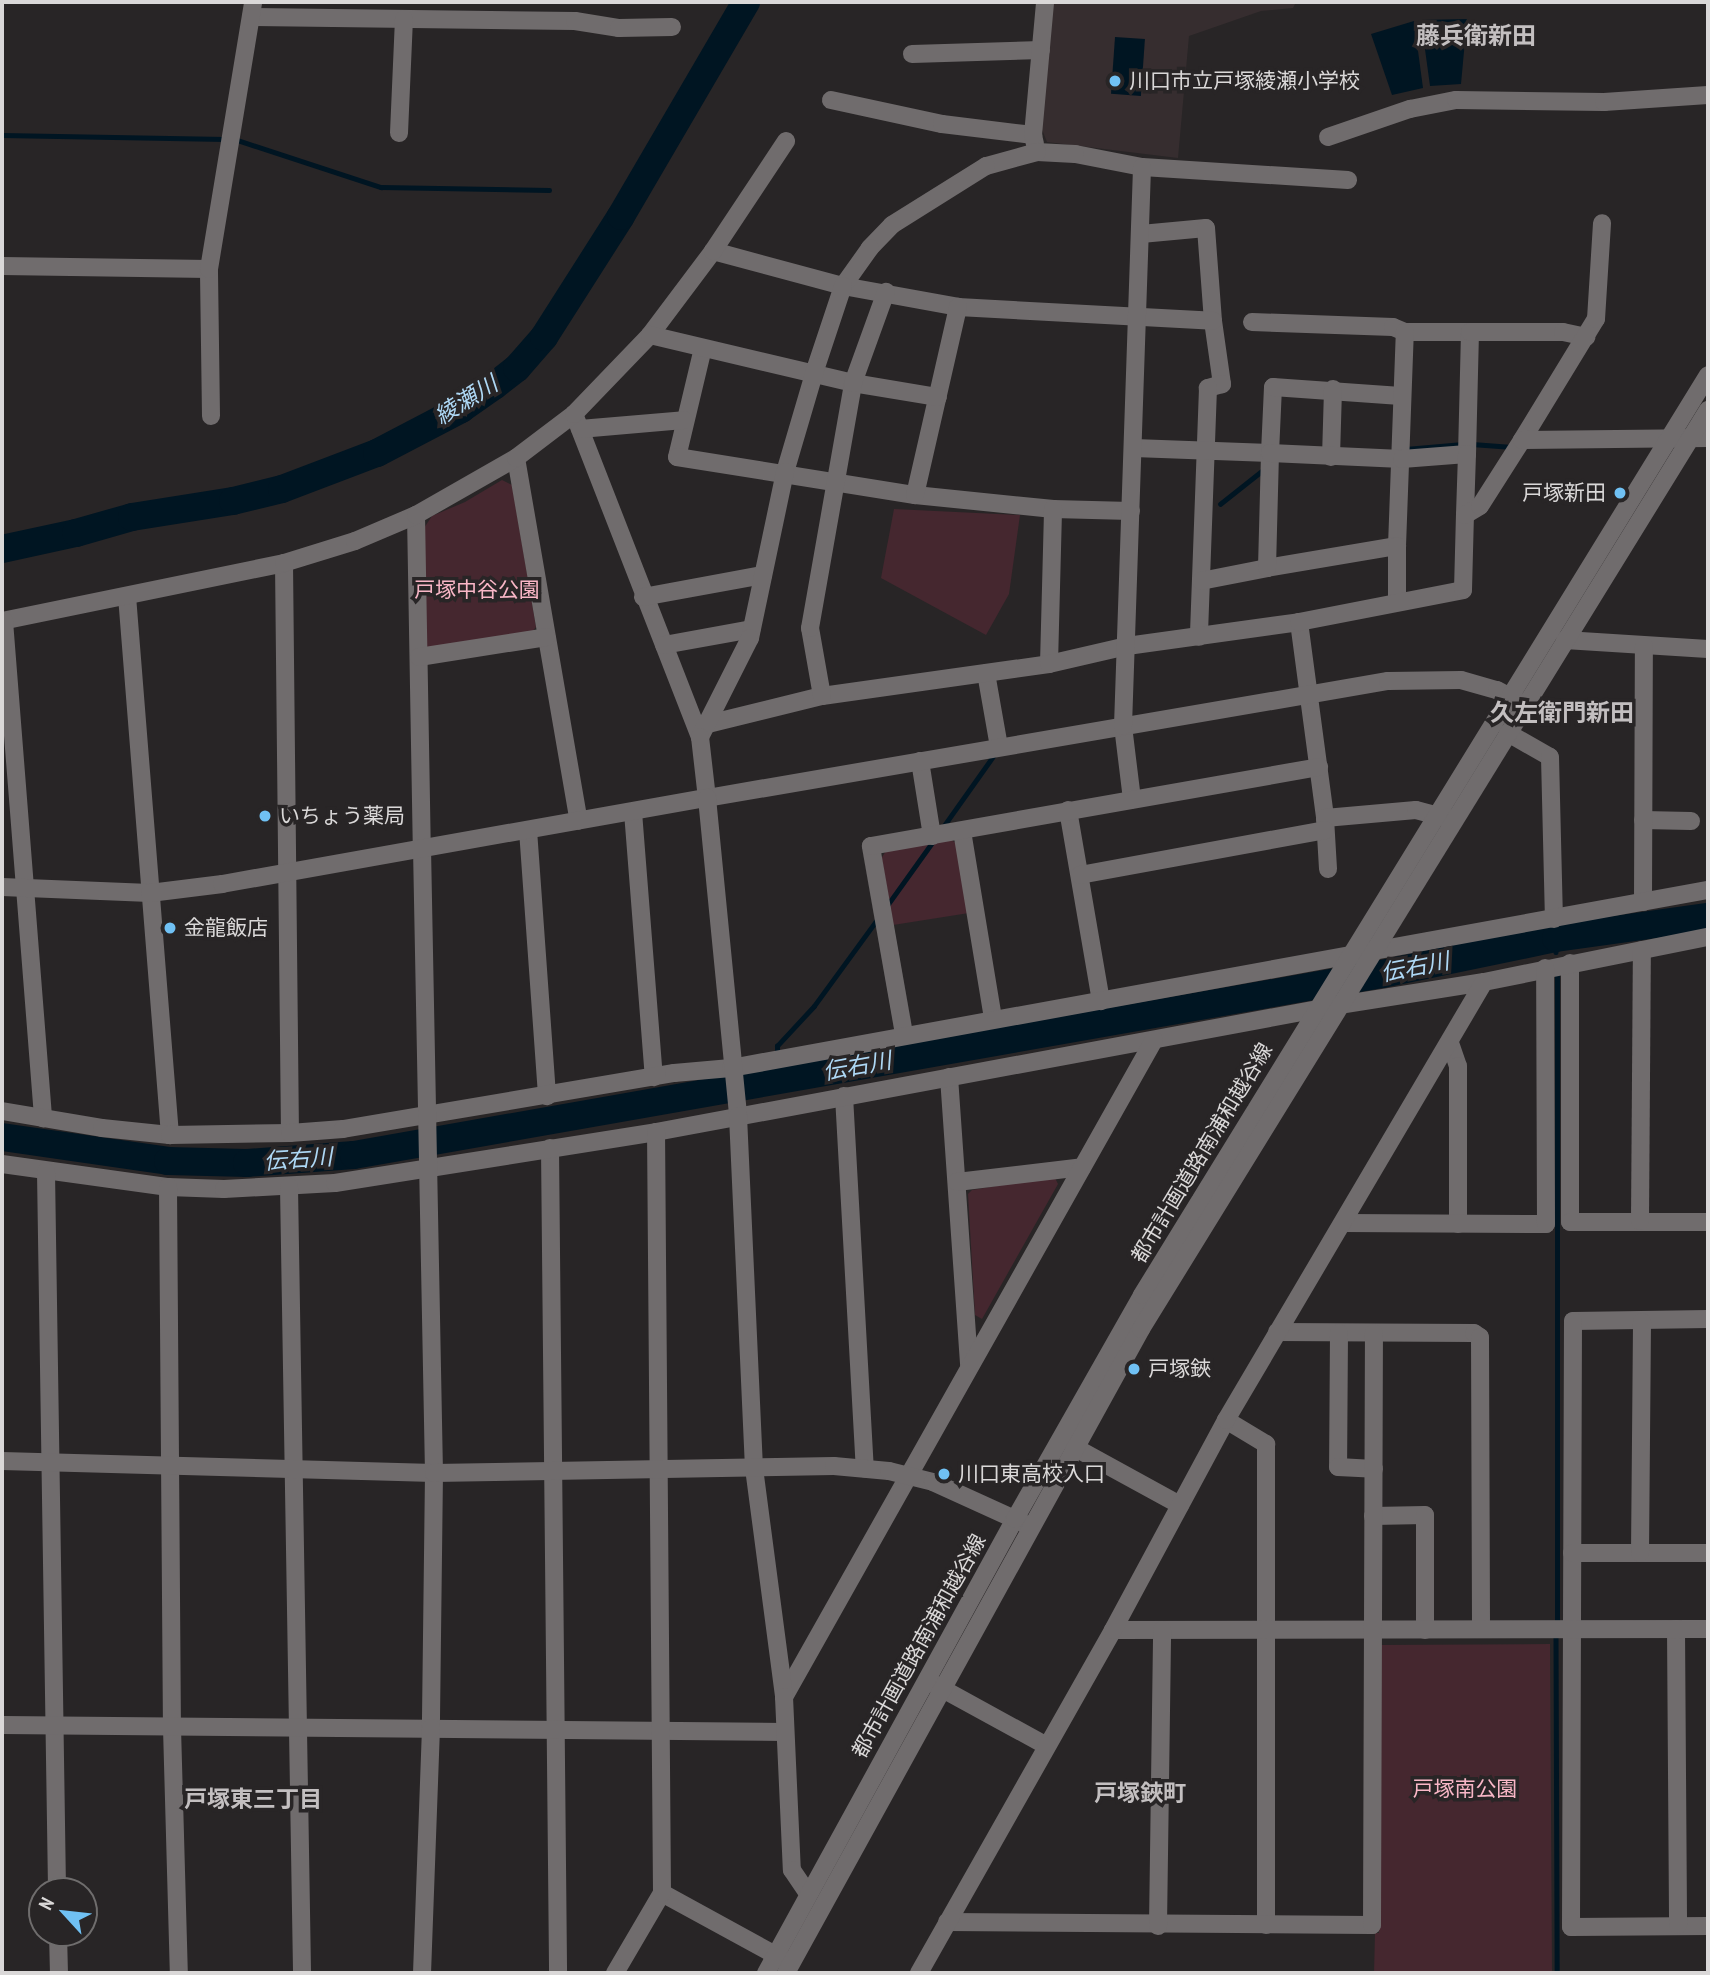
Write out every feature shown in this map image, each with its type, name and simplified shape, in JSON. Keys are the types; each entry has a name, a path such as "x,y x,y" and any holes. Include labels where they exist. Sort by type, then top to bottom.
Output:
{"street":[{"path":"1035,143 1045,2"},
{"path":"211,416 209,269 252,9 404,19 575,21 619,28 672,27"},
{"path":"399,133 404,19"},
{"path":"912,54 1041,50"},
{"path":"1328,137 1410,109 1456,100 1604,102 1708,95"},
{"path":"831,100 1142,167 1348,180"},
{"path":"43,1118 3,621 284,563 355,541 416,515 577,421 650,335 713,251 786,141"},
{"path":"704,731 752,629 785,472 843,286 870,248 892,225 986,166 1035,143"},
{"path":"1132,799 1123,726 1142,167"},
{"path":"1465,515 1480,506 1596,319 1602,223"},
{"path":"1141,234 1206,228 1213,321 1222,384 1208,388 1199,637"},
{"path":"713,251 843,286 958,307 1213,321"},
{"path":"2,266 209,269"},
{"path":"822,696 810,628 853,383 886,292"},
{"path":"915,495 958,307"},
{"path":"1252,322 1393,327 1405,332 1563,332 1586,337"},
{"path":"1397,602 1402,459 1401,396 1405,332"},
{"path":"704,731 822,696 1049,664 1127,646 1299,622 1463,590 1470,332"},
{"path":"650,335 853,383 938,397"},
{"path":"703,348 677,457 785,472 915,495 1053,509 1131,511"},
{"name":"都市計画道路南浦和越谷線","path":"1446,818 1508,696 1708,375"},
{"path":"1268,568 1273,387 1333,389 1401,396"},
{"path":"1331,457 1333,389"},
{"name":"都市計画道路南浦和越谷線","path":"766,1973 784,1964 943,1689 1023,1523 1142,1295 1446,818 1508,733 1565,640 1699,438 1708,410"},
{"path":"577,421 684,420"},
{"path":"577,421 643,597 704,731 707,798 738,1116 754,1468 784,1698 792,1870 808,1895"},
{"path":"1522,440 1699,438"},
{"path":"1134,448 1402,459 1467,454"},
{"path":"516,458 579,821"},
{"path":"1049,664 1053,509"},
{"path":"416,515 434,1473 431,1728 422,1973"},
{"path":"1201,581 1397,546"},
{"path":"284,563 290,1133"},
{"path":"643,597 763,575"},
{"path":"127,596 170,1135"},
{"path":"1299,622 1311,696 1328,869"},
{"path":"664,645 752,629"},
{"path":"419,657 546,637"},
{"path":"1565,640 1708,649"},
{"path":"1643,902 1644,646"},
{"path":"986,673 999,747"},
{"path":"2,887 150,893 288,873 1388,681 1461,680 1478,683 1525,705"},
{"path":"1508,733 1550,757 1554,919"},
{"path":"919,761 932,836"},
{"path":"904,1034 871,846 1319,767"},
{"path":"1068,810 1101,1001"},
{"path":"1080,875 1325,824 1416,810 1446,818"},
{"path":"633,812 654,1077"},
{"path":"1643,820 1691,821"},
{"path":"528,830 547,1096"},
{"path":"962,831 993,1018"},
{"path":"2,1111 170,1135 290,1133 428,1121 547,1096 654,1077 732,1068 904,1034 1359,956 1708,890"},
{"path":"2,1164 167,1187 289,1187 430,1163 656,1132 1154,1040 1331,1001 1484,982 1708,937"},
{"path":"1640,1221 1642,950"},
{"name":"都市計画道路南浦和越谷線","path":"784,1964 808,1895 926,1680 1023,1523 1074,1447 1359,956"},
{"path":"1570,963 1570,1222 1708,1222"},
{"path":"1344,1223 1546,1224 1545,968"},
{"path":"919,1973 1113,1630 1226,1420 1484,982"},
{"path":"784,1698 1154,1040"},
{"path":"1450,1043 1458,1066 1458,1224"},
{"path":"950,1077 969,1366"},
{"path":"844,1096 865,1468"},
{"path":"615,1973 662,1893 656,1132"},
{"path":"550,1148 558,1973"},
{"path":"957,1182 1082,1167"},
{"path":"46,1172 57,1877"},
{"path":"167,1187 172,1728 178,1973"},
{"path":"289,1187 302,1973"},
{"path":"1708,1319 1573,1321 1571,1927 1708,1926"},
{"path":"1640,1553 1642,1322"},
{"path":"1277,1332 1474,1333 1480,1337 1481,1629"},
{"path":"1339,1333 1338,1467 1374,1469"},
{"path":"947,1922 1371,1926 1374,1333"},
{"path":"1226,1420 1266,1444 1266,1925"},
{"path":"1074,1447 1180,1505"},
{"path":"2,1461 434,1473 865,1468 908,1475 960,1492 1023,1523"},
{"path":"1373,1516 1425,1515 1425,1629"},
{"path":"1572,1553 1708,1553"},
{"path":"1676,1629 1678,1925"},
{"path":"1113,1630 1708,1629"},
{"path":"1158,1926 1163,1630"},
{"path":"926,1680 1047,1746"},
{"path":"2,1725 785,1732"},
{"path":"662,1893 784,1964"},
{"path":"58,1947 59,1973"}],"shaded area":[{"name":"川口市立戸塚綾瀬小学校","path":"1052,2 1296,2 1293,8 1261,11 1189,36 1178,158 1047,142 1041,127"}],"green space":[{"name":"戸塚中谷公園","path":"502,480 512,485 536,627 531,633 426,649 424,528 432,516 465,502"},
{"path":"894,509 1020,515 1009,594 986,635 881,578"},
{"path":"949,839 958,844 969,913 893,925 881,859 887,849"},
{"path":"1054,1176 1058,1184 982,1319 975,1315 968,1194 972,1190"},
{"name":"戸塚南公園","path":"1550,1644 1552,1973 1374,1973 1375,1933 1379,1933 1378,1645"}],"water":[{"path":"1467,19 1461,84 1430,86 1421,20"},
{"path":"1414,21 1423,88 1392,95 1371,34"},
{"path":"1115,37 1145,39 1141,96 1111,94"}],"waterway":[{"name":"綾瀬川","path":"2,549 76,533 132,517 233,501 282,489 377,453 461,409 494,386 517,368 544,337 621,216 746,2"},
{"path":"2,135 225,139"},
{"path":"234,139 381,187 549,190"},
{"path":"1406,449 1463,444"},
{"path":"1472,444 1512,447"},
{"path":"1220,504 1263,470"},
{"path":"943,827 994,755"},
{"path":"886,907 934,840"},
{"path":"777,1054 777,1046 814,1006 879,917"},
{"name":"伝右川","path":"2,1137 168,1161 247,1163 354,1155 1382,974 1556,938 1708,917"},
{"path":"1556,938 1556,952"},
{"path":"1557,973 1557,1626"},
{"path":"778,1063 778,1080"},
{"path":"1556,1635 1557,1973"}],"place":[{"name":"川口市立戸塚綾瀬小学校","path":"1115,81"},
{"name":"戸塚新田","path":"1620,493"},
{"name":"いちょう薬局","path":"265,816"},
{"name":"金龍飯店","path":"170,928"},
{"name":"戸塚鋏","path":"1134,1369"},
{"name":"川口東高校入口","path":"944,1474"}],"district":[{"name":"藤兵衛新田","path":"1476,36"},
{"name":"久左衛門新田","path":"1562,713"},
{"name":"戸塚鋏町","path":"1140,1793"},
{"name":"戸塚東三丁目","path":"253,1799"}]}
